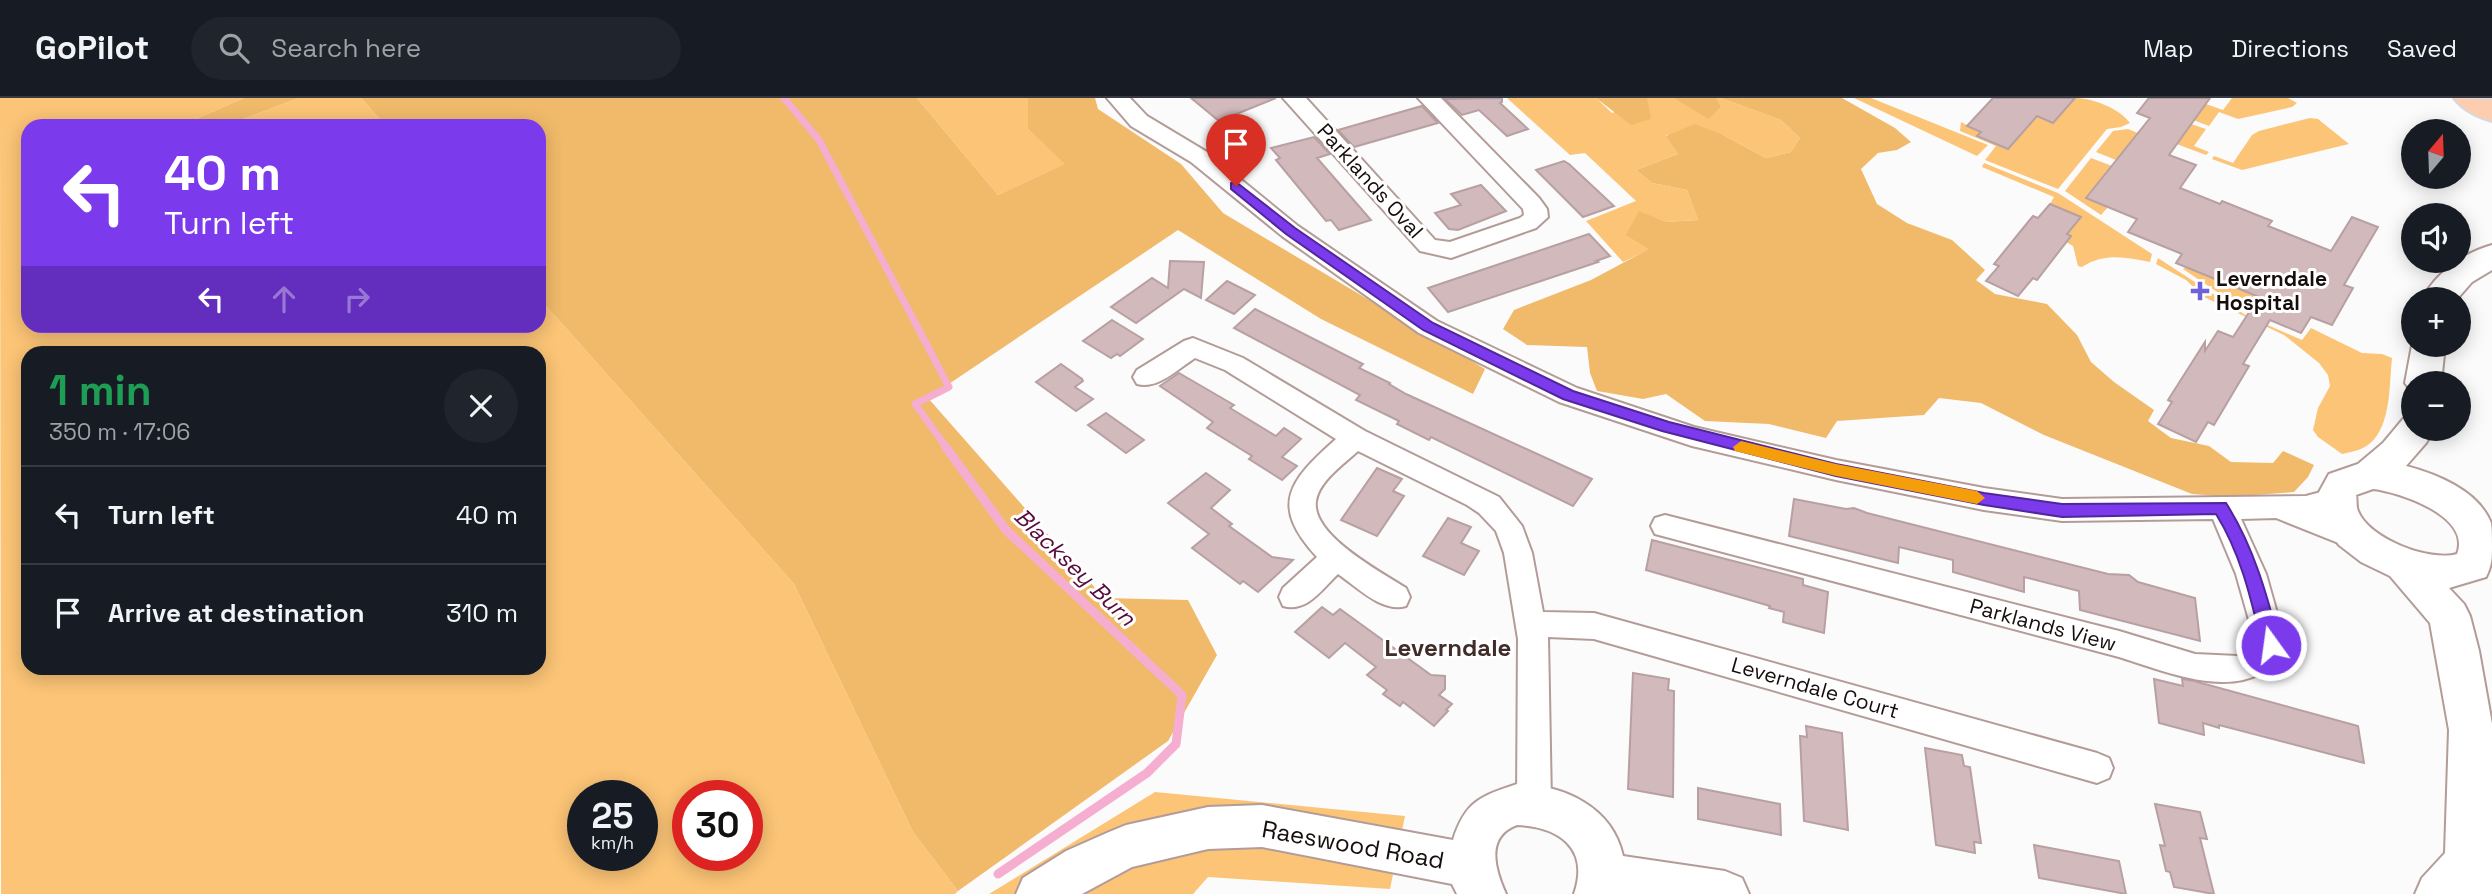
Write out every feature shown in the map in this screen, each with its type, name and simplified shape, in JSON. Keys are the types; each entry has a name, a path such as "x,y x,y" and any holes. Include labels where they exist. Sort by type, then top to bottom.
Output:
{"main road":[{"path":"2469,98 2492,112"}],"street":[{"path":"1118,98 1139,121 1199,157 1290,231 1428,327 1568,395 1692,436 1836,470 1984,499 2062,510 2306,507 2336,499"},
{"name":"Parklands Oval","path":"1294,98 1428,246 1451,250 1528,223 1536,217 1531,202 1429,98"},
{"path":"2449,287 2460,274 2492,256"},
{"path":"1146,377 1191,339 1355,438 1418,471 1477,497 1499,514 1515,540 1531,624 1534,803"},
{"path":"1355,438 1309,483 1301,502 1304,522 1308,531 1338,556 1395,597"},
{"path":"2371,474 2404,441"},
{"path":"2421,441 2474,546 2449,615"},
{"path":"2361,541 2346,525 2336,499 2338,490 2344,483 2371,474 2392,476 2437,494 2474,546"},
{"name":"Parklands View","path":"1665,526 2119,644 2195,667 2244,669 2271,645 2257,585 2234,529 2220,507"},
{"path":"2276,507 2361,541 2382,555 2405,565 2429,572 2474,546"},
{"path":"1294,597 1338,556"},
{"path":"2405,565 2449,615 2458,651 2471,730 2461,883"},
{"name":"Leverndale Court","path":"1531,624 1594,626 2097,768"},
{"path":"1476,880 1473,839 1485,818 1510,805 1534,803 1562,811 1584,827 1600,851 1601,884 1639,882 1725,894"},
{"name":"Raeswood Road","path":"1040,894 1083,867 1126,847 1208,828 1262,826 1389,848 1476,880"}],"shaded area":[{"path":"0,98 244,98 196,119 21,119 21,333 546,333 546,306 794,584 913,832 958,891 955,894 1,894"},
{"path":"244,98 299,98 244,119 196,119"},
{"path":"299,98 361,98 380,119 244,119"},
{"path":"361,98 917,98 998,195 1065,164 1028,129 1028,98 1095,98 1098,109 1181,164 1223,213 1485,369 1473,394 1321,319 1178,230 928,398 1104,598 1188,600 1217,655 1168,741 958,891 913,832 794,584 546,306 546,119 380,119"},
{"path":"917,98 1028,98 1028,129 1066,164 998,195"},
{"path":"1507,98 1596,98 1612,113 1646,103 1647,98 1673,98 1709,118 1721,107 1717,98 1721,98 1781,120 1800,138 1791,152 1766,158 1723,135 1666,135 1678,154 1636,170 1652,183 1687,190 1698,220 1665,222 1650,249 1623,262 1586,221 1636,201 1585,153 1570,155"},
{"path":"1596,98 1647,98 1651,119 1631,125"},
{"path":"1673,98 1717,98 1721,107 1709,119"},
{"path":"1721,98 1842,98 1895,128 1911,142 1897,150 1878,153 1861,169 1877,204 1907,223 1952,240 1985,270 1976,280 1995,294 2047,304 2077,335 2091,362 2154,410 2148,421 2171,438 2209,446 2231,462 2273,463 2283,451 2314,465 2308,477 2294,492 2231,497 2192,494 2044,435 1981,403 1939,398 1924,415 1837,421 1826,438 1769,424 1705,421 1666,394 1643,399 1597,391 1590,373 1587,347 1527,345 1503,329 1514,310 1591,280 1649,249 1626,235 1639,211 1665,222 1698,220 1687,190 1652,183 1636,170 1678,154 1666,136 1695,124 1723,135 1766,158 1791,152 1800,138 1781,120"},
{"path":"1854,98 1871,98 1988,145 1977,156"},
{"path":"2075,98 2105,105 2130,123 2107,129 2058,189 1985,160 1996,146 1960,131 1961,122 1981,132 1978,136 2008,149 2037,116 2053,123"},
{"path":"2232,98 2288,98 2297,103 2292,107 2238,119 2219,112 2209,126 2193,120 2206,104 2223,110"},
{"path":"2310,118 2318,119 2349,144 2242,170 2212,159 2214,156 2233,163 2252,135"},
{"path":"2191,124 2206,129 2194,146 2209,152 2206,155 2166,140"},
{"path":"2128,129 2145,136 2140,143 2132,141 2116,160 2096,152 2113,131"},
{"path":"2091,158 2112,166 2086,197 2108,207 2101,215 2065,191"},
{"path":"1984,163 2058,193 2152,254 2150,262 2115,257 2078,266 2073,246 2066,242 2067,234 2080,217 2050,204 2054,197 1982,167"},
{"path":"2158,258 2247,316 2302,340 2311,328 2362,353 2382,354 2392,358 2384,420 2372,441 2361,449 2342,454 2318,437 2313,430 2318,408 2330,386 2328,375 2319,363 2284,335 2204,297 2186,280 2156,264"},
{"path":"2186,267 2257,297 2247,312 2183,269"},
{"path":"1155,792 1405,816 1390,889 1208,877 1193,894 989,894"}],"building":[{"path":"1191,98 1276,98 1219,121"},
{"path":"1502,98 1500,103 1528,129 1507,136 1479,110 1462,115 1445,99"},
{"path":"1993,98 2075,98 2053,123 2037,116 2008,149 1977,136 1981,132 1967,126"},
{"path":"2149,98 2210,98 2169,155 2196,165 2180,188 2272,221 2268,226 2331,251 2352,217 2378,227 2344,285 2353,288 2332,325 2311,317 2301,333 2270,320 2243,364 2249,366 2214,425 2208,422 2196,442 2158,424 2172,402 2168,400 2205,342 2205,351 2218,331 2233,337 2259,297 2176,263 2182,254 2128,232 2137,219 2086,198 2150,118 2137,113"},
{"path":"1422,106 1438,123 1354,147 1338,130"},
{"path":"1314,137 1330,154 1317,158 1371,220 1339,230 1331,220 1326,221 1276,160 1280,158 1271,148"},
{"path":"1564,161 1614,206 1583,217 1536,170"},
{"path":"1481,185 1506,211 1458,230 1449,229 1435,213 1461,205 1451,194"},
{"path":"2050,204 2081,217 2067,234 2071,236 2037,280 2033,278 2018,296 1986,281 1999,266 1994,264 2033,216 2038,218"},
{"path":"1589,234 1610,256 1448,312 1428,288"},
{"path":"1170,261 1204,262 1201,298 1184,289 1136,323 1111,307 1152,278 1168,288"},
{"path":"1227,281 1255,295 1234,314 1206,300"},
{"path":"1255,309 1363,364 1359,368 1406,394 1592,479 1573,506 1431,437 1429,440 1397,424 1399,421 1356,400 1360,395 1234,328"},
{"path":"1112,320 1143,339 1120,356 1117,354 1111,358 1083,341"},
{"path":"1061,364 1082,379 1075,387 1093,399 1076,411 1036,382"},
{"path":"1179,373 1234,405 1230,408 1276,436 1284,428 1301,439 1282,457 1297,466 1282,480 1249,459 1252,456 1207,428 1213,422 1160,386"},
{"path":"1106,413 1144,440 1126,453 1088,425"},
{"path":"1377,468 1402,479 1393,491 1404,496 1377,536 1341,520"},
{"path":"1206,473 1230,490 1211,508 1232,524 1229,526 1272,557 1293,560 1258,592 1243,581 1240,584 1192,548 1209,534 1168,503"},
{"path":"1794,499 1846,509 1854,508 2108,574 2129,575 2138,582 2195,598 2200,641 2080,610 2079,591 2024,577 2024,592 1953,572 1953,560 1899,547 1898,563 1789,536"},
{"path":"1448,518 1471,527 1461,543 1479,551 1464,575 1423,556"},
{"path":"1652,540 1803,579 1803,585 1828,592 1824,633 1783,622 1784,612 1769,608 1770,606 1646,570"},
{"path":"1322,607 1333,615 1340,609 1431,675 1445,676 1445,689 1439,695 1452,704 1434,726 1403,702 1400,706 1383,694 1387,690 1367,675 1376,667 1345,643 1329,658 1295,632"},
{"path":"1633,673 1669,679 1668,690 1674,691 1673,797 1628,789"},
{"path":"2154,679 2183,686 2182,679 2194,681 2358,726 2364,763 2219,725 2219,728 2203,723 2204,735 2159,723"},
{"path":"1806,726 1842,733 1848,830 1804,821 1800,736 1807,737"},
{"path":"1925,748 1962,755 1964,766 1970,767 1981,843 1974,842 1975,853 1936,845"},
{"path":"1698,788 1780,804 1781,835 1698,819"},
{"path":"2155,804 2200,812 2207,839 2200,838 2214,894 2174,887 2170,872 2166,871 2160,845 2165,846"},
{"path":"2034,845 2119,861 2126,894 2039,878"}],"waterway":[{"name":"Blacksey Burn","path":"784,98 819,140 949,387 915,404 946,447"},
{"name":"Blacksey Burn","path":"945,446 1006,530 1182,695 1176,744 1147,773 998,874"}],"slow traffic":[{"path":"1741,447 1836,470 1977,498"}],"place":[{"name":"Leverndale Hospital","path":"2200,291"}],"district":[{"name":"Leverndale","path":"1448,648"}],"route":[{"path":"1236,186 1290,231 1428,327 1568,395 1667,428 1836,470 1984,499 2062,510 2220,507 2234,529 2257,585 2271,645"}]}
